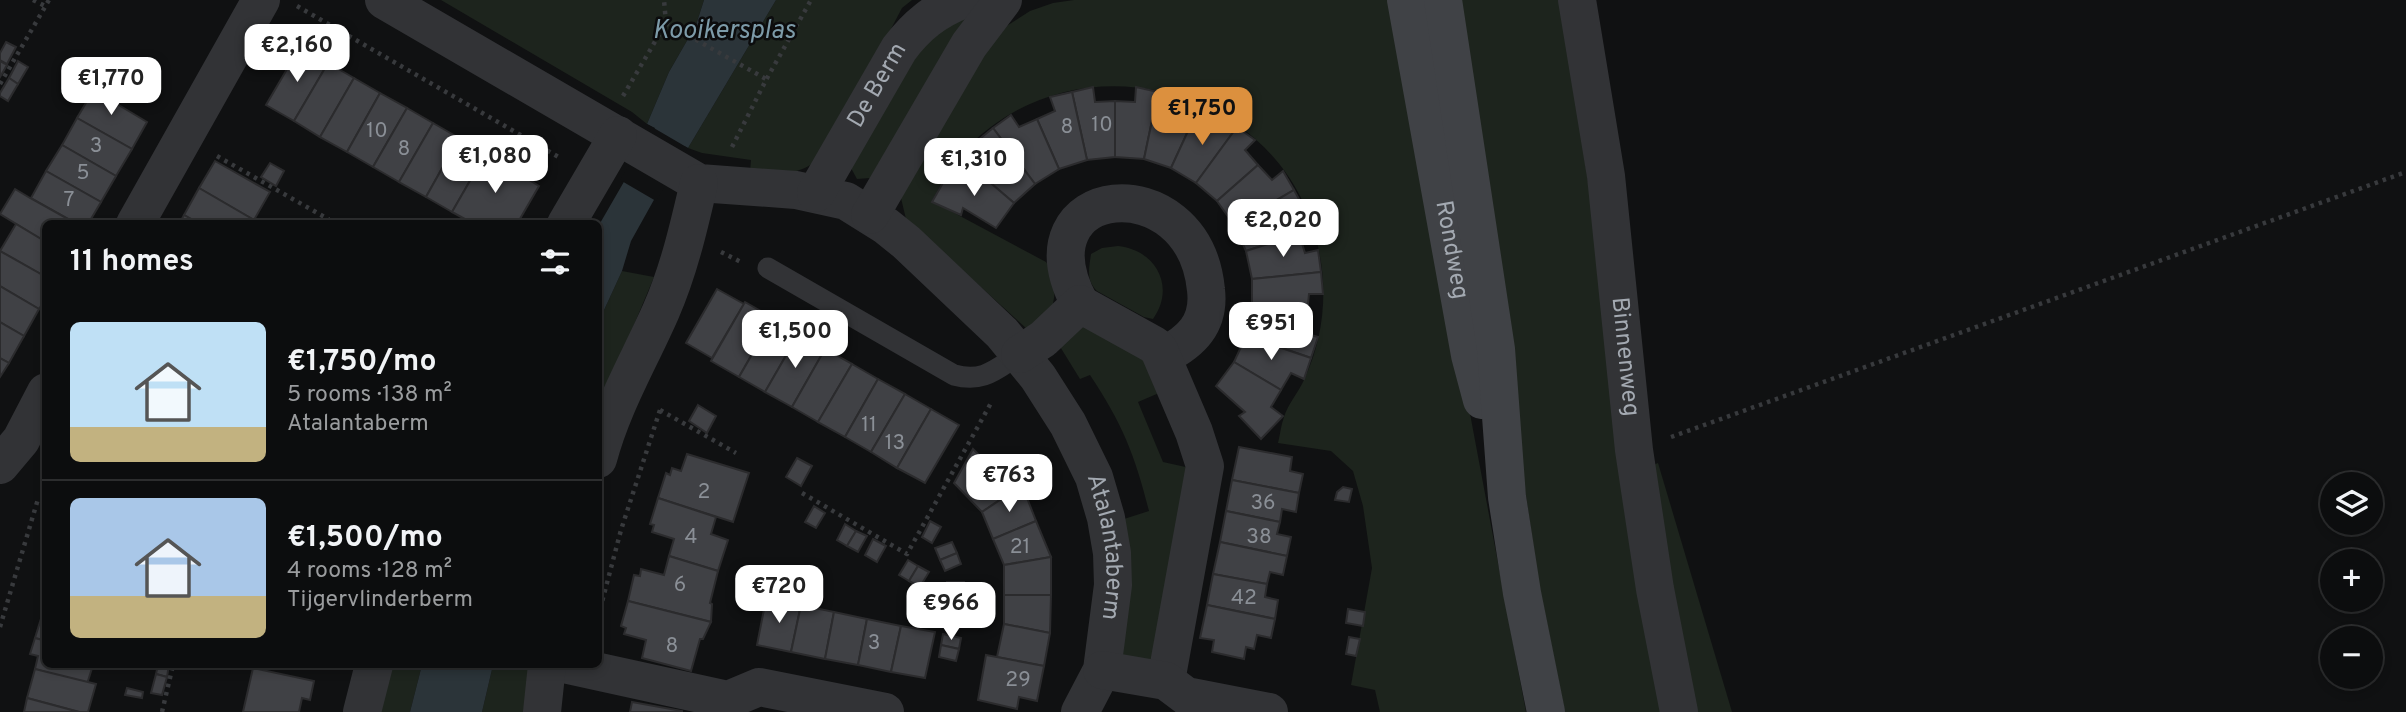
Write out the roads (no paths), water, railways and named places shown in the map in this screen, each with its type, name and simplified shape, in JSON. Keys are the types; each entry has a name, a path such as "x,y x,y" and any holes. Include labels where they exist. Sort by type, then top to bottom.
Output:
{"main road":[{"name":"Rondweg","path":"1406,0 1470,355 1507,497"},
{"name":"Rondweg","path":"1443,0 1496,349 1507,497 1522,593 1546,712"}],"street":[{"path":"384,0 698,179 844,203 1003,0"},
{"name":"De Berm","path":"844,203 899,49 929,16 962,0"},
{"name":"Binnenweg","path":"1577,0 1606,176 1634,450 1655,589 1679,712"},
{"path":"137,220 263,1"},
{"path":"568,220 619,136"},
{"path":"602,444 623,389 661,309 687,235 698,179"},
{"name":"Atalantaberm","path":"844,203 886,226 981,313 1020,354 1054,400 1083,450 1106,518 1112,553 1113,585 1102,670 1080,712"},
{"path":"1163,356 1190,340 1199,327 1207,296 1203,265 1196,250 1180,228 1155,210 1130,204 1102,205 1087,211 1078,220 1069,239 1066,264 1071,288 1080,304 1154,345 1163,356 1194,432 1206,472 1166,681"},
{"path":"1020,354 1043,339 1080,304"},
{"path":"0,465 21,440 42,400"},
{"path":"362,712 373,668"},
{"path":"541,712 547,668"},
{"path":"582,668 727,700 759,687 885,712"},
{"path":"1102,670 1166,681 1186,696 1269,712"}],"lane":[{"path":"768,268 954,375 976,378 986,375 1020,354"}],"water":[{"name":"Kooikersplas","path":"704,0 776,0 688,148 684,146 631,241 622,271 602,314 602,220 655,128 647,124 669,72 696,25"},
{"path":"421,668 492,668 482,712 410,712"}]}
